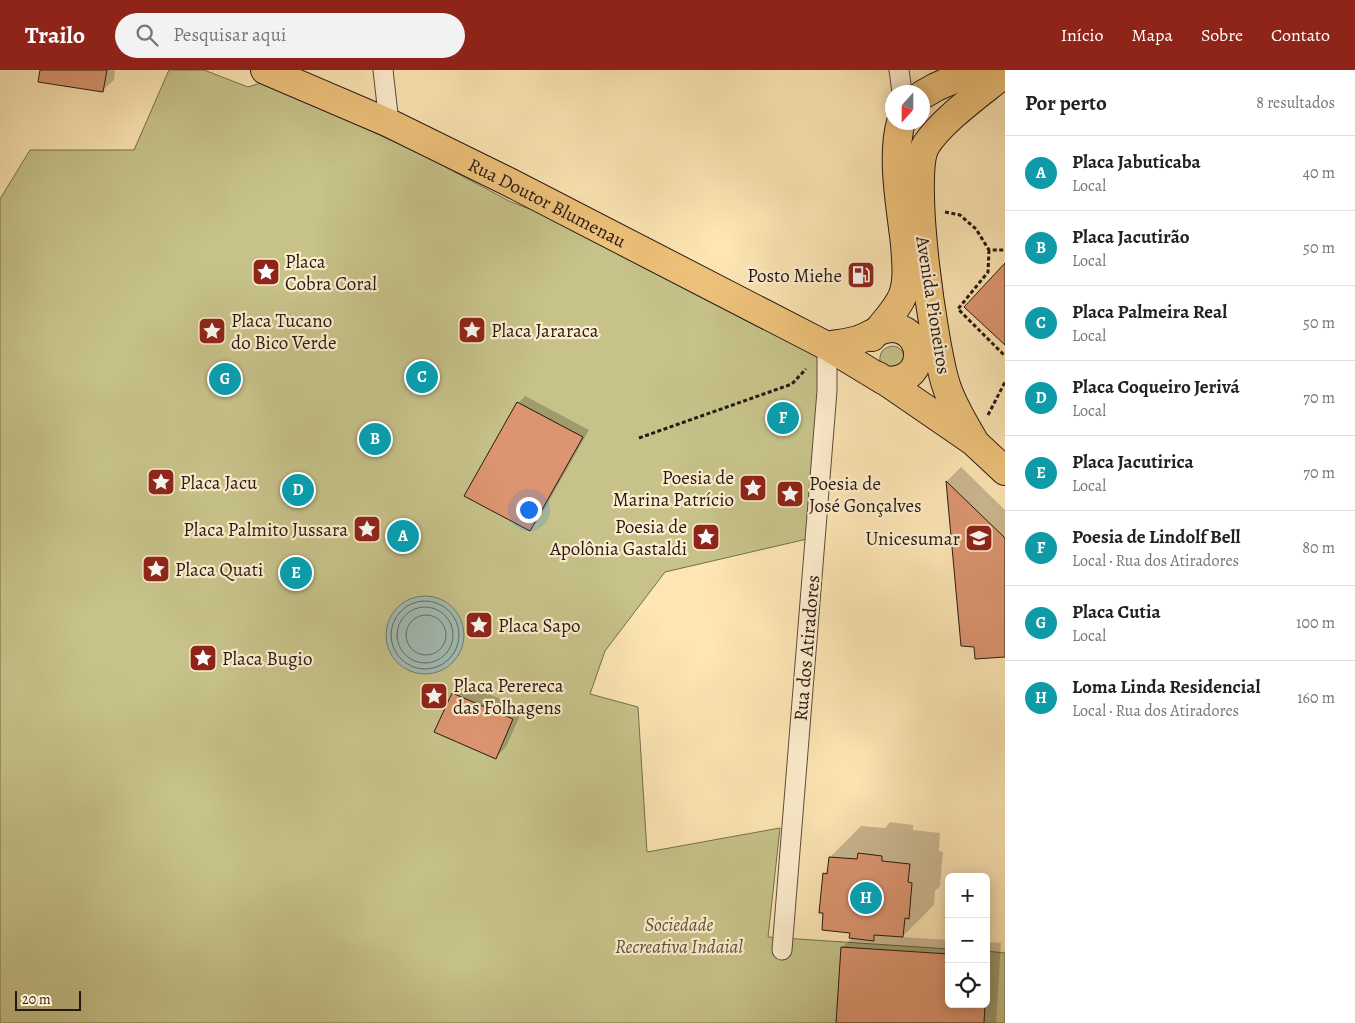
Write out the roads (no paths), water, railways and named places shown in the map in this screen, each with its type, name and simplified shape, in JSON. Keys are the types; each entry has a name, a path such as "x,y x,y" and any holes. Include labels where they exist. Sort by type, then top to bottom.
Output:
{"main road":[{"name":"Rua Doutor Blumenau","path":"265,70 389,123 524,190 827,346 883,380"},
{"path":"930,90 976,70"},
{"name":"Avenida Pioneiros","path":"974,442 946,386 936,350 920,213 920,161 926,146 939,130 1005,73"},
{"name":"Avenida Pioneiros","path":"883,380 873,374 867,364 865,353 868,342 898,303 906,282 906,255 897,157 899,130"},
{"path":"827,346 845,343 884,329 892,328 910,334 918,350 915,368 902,380 892,382 883,380"},
{"path":"883,380 974,442 1005,471"}],"street":[{"path":"383,70 389,123"},
{"path":"899,70 901,85"},
{"name":"Rua dos Atiradores","path":"782,950 827,391 827,346"}],"water":[{"path":"425,596 440,599 453,607 461,620 464,635 461,650 453,663 440,671 425,674 410,671 397,663 389,650 386,635 389,620 397,607 410,599"}],"place":[{"name":"Placa Cobra Coral","path":"266,272"},
{"name":"Posto Miehe","path":"861,275"},
{"name":"Placa Jararaca","path":"472,330"},
{"name":"Placa Tucano do Bico Verde","path":"212,331"},
{"name":"Placa Palmeira Real","path":"422,377"},
{"name":"Placa Cutia","path":"225,379"},
{"name":"Poesia de Lindolf Bell","path":"783,418"},
{"name":"Placa Jacutirão","path":"375,439"},
{"name":"Placa Jacu","path":"161,482"},
{"name":"Poesia de Marina Patrício","path":"753,488"},
{"name":"Placa Coqueiro Jerivá","path":"298,490"},
{"name":"Poesia de José Gonçalves","path":"790,494"},
{"name":"Placa Palmito Jussara","path":"367,529"},
{"name":"Placa Jabuticaba","path":"403,536"},
{"name":"Poesia de Apolônia Gastaldi","path":"706,537"},
{"name":"Unicesumar","path":"979,538"},
{"name":"Placa Quati","path":"156,569"},
{"name":"Placa Jacutirica","path":"296,573"},
{"name":"Placa Sapo","path":"479,625"},
{"name":"Placa Bugio","path":"203,658"},
{"name":"Placa Perereca das Folhagens","path":"434,696"},
{"name":"Loma Linda Residencial","path":"866,898"}],"park label":[{"name":"Sociedade Recreativa Indaial","path":"679,935"}]}
